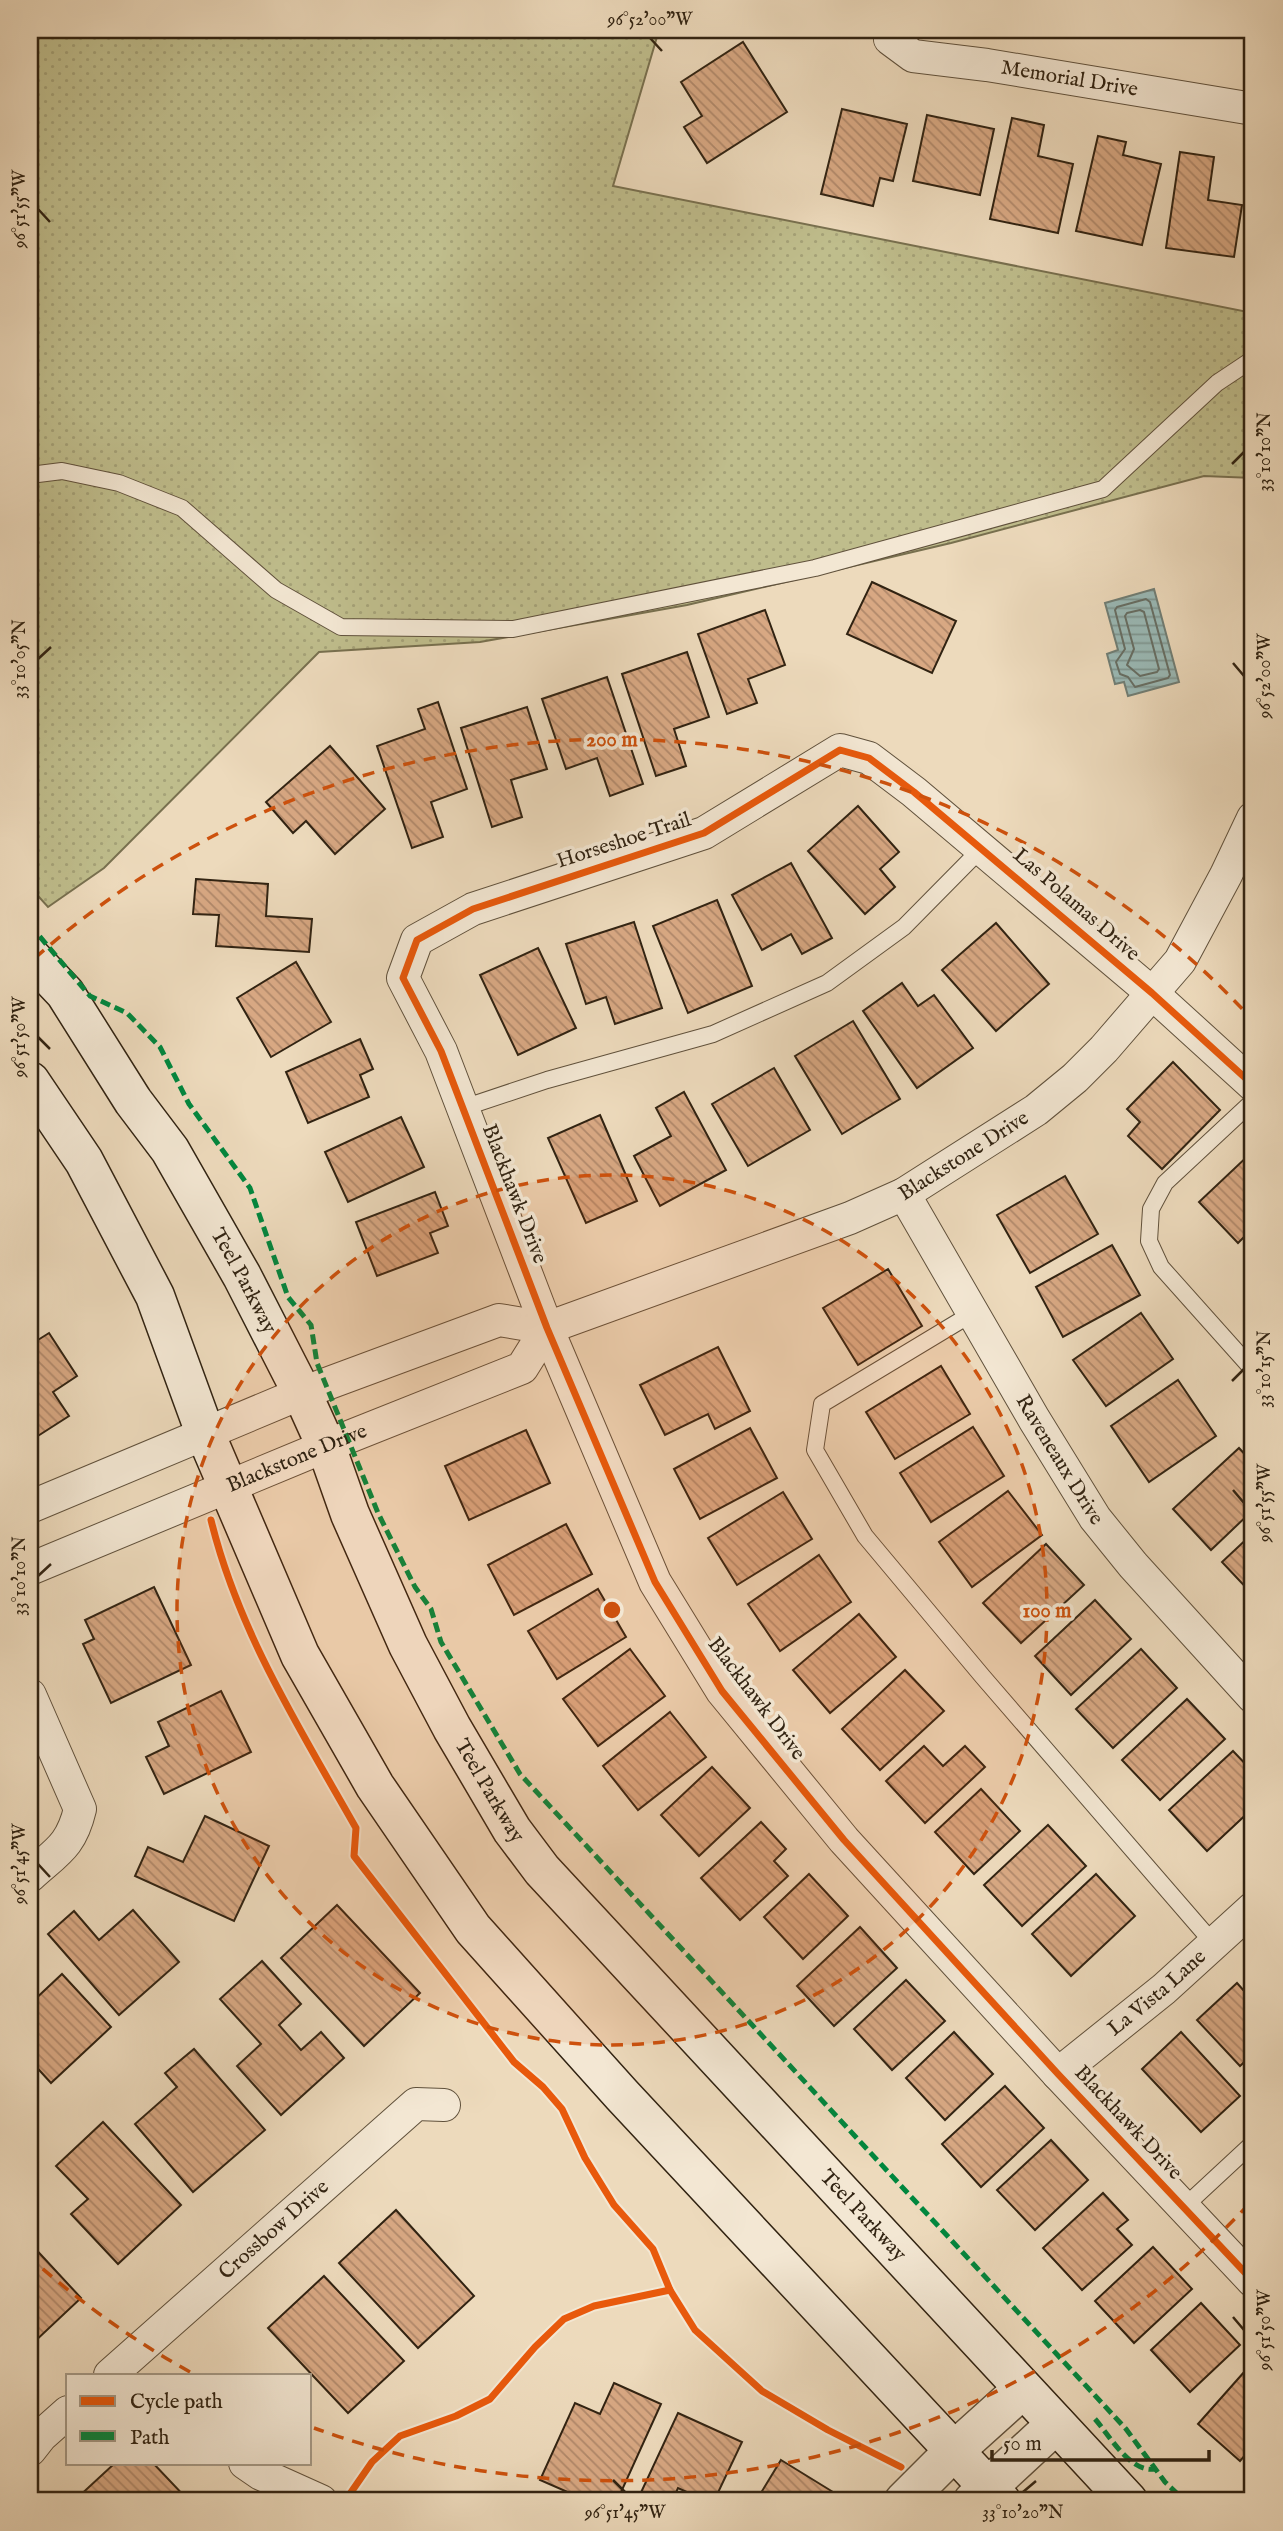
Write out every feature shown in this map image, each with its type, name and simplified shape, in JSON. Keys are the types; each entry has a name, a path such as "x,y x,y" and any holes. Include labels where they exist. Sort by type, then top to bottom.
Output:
{"main road":[{"name":"Teel Parkway","path":"30,956 65,993 133,1101 170,1150 242,1276 326,1446 350,1514 408,1646 512,1830 542,1870 1128,2501"},
{"path":"30,1081 84,1161 155,1296 205,1433 300,1654 375,1786 473,1929 622,2095 954,2451 987,2497 1056,2424"},
{"path":"904,2501 954,2451 1023,2389"}],"street":[{"name":"Memorial Drive","path":"891,34 913,56 986,65 1253,109"},
{"name":"Horseshoe Trail","path":"403,978 417,940 473,909 704,834 840,750 869,758"},
{"name":"Las Polamas Drive","path":"869,758 982,848 1152,993 1253,1085"},
{"name":"Blackstone Drive","path":"30,1507 302,1393 499,1320 547,1328 850,1218 904,1195 1036,1110 1094,1059 1180,961 1253,818"},
{"name":"Blackhawk Drive","path":"403,978 441,1051 547,1328 655,1581 722,1690 844,1840 1058,2074 1253,2281"},
{"name":"Raveneaux Drive","path":"904,1195 1034,1419 1095,1518 1253,1697"},
{"name":"Blackstone Drive","path":"30,1569 522,1368 547,1328"},
{"path":"30,1695 80,1809 75,1829 60,1852 30,1876"},
{"name":"La Vista Lane","path":"1058,2074 1164,1989 1253,1908"},
{"name":"Crossbow Drive","path":"130,2369 416,2104 444,2105"},
{"path":"30,2450 66,2414"},
{"path":"246,2464 261,2474 321,2501"}],"lane":[{"path":"30,475 62,471 119,483 182,508 276,590 341,627 513,629 815,568 1102,489 1217,383 1253,359"},
{"path":"463,1108 547,1080 713,1034 827,983 904,927 982,848"},
{"path":"1253,1101 1165,1183 1151,1209 1149,1241 1161,1267 1253,1370"},
{"path":"973,1313 822,1404 816,1450 865,1536 983,1678 1214,1944"},
{"path":"1184,2207 1253,2143"}],"shaded area":[{"path":"30,30 659,30 613,186 1253,313 1253,478 1204,476 951,543 687,605 480,642 319,652 104,868 48,907 30,887"}],"water":[{"path":"1154,589 1179,682 1128,696 1124,682 1115,684 1107,654 1118,650 1105,603"}],"building":[{"path":"743,42 787,112 707,163 684,127 702,116 681,82"},
{"path":"842,109 907,124 893,181 880,178 873,206 821,194"},
{"path":"927,115 994,129 980,195 913,181"},
{"path":"1012,118 1044,125 1038,156 1073,164 1058,233 990,219"},
{"path":"1098,136 1126,142 1123,155 1161,164 1142,245 1076,231"},
{"path":"1180,152 1214,157 1208,200 1242,205 1234,257 1166,248"},
{"path":"1253,231 1253,260 1248,259"},
{"path":"872,582 956,621 932,673 847,634"},
{"path":"765,610 785,665 748,679 757,703 727,714 698,634"},
{"path":"687,652 709,717 674,729 686,766 656,776 622,674"},
{"path":"607,677 643,784 610,796 597,758 566,769 542,699"},
{"path":"438,702 467,789 431,802 443,837 412,848 377,746 425,729 418,709"},
{"path":"527,707 547,769 511,780 522,817 492,827 461,728"},
{"path":"330,746 385,809 335,854 306,821 293,833 266,802"},
{"path":"858,806 899,852 880,869 895,887 865,914 808,851"},
{"path":"791,863 832,938 802,954 791,934 762,950 732,895"},
{"path":"196,879 268,884 266,916 312,919 309,952 216,946 219,915 193,914"},
{"path":"717,900 752,986 688,1013 653,926"},
{"path":"634,922 662,1008 615,1024 606,997 586,1004 566,944"},
{"path":"996,923 1049,984 996,1031 942,970"},
{"path":"538,948 576,1028 518,1055 480,975"},
{"path":"296,962 331,1022 271,1057 237,998"},
{"path":"902,983 918,1006 934,995 973,1048 917,1088 863,1011"},
{"path":"853,1021 900,1099 842,1134 795,1056"},
{"path":"360,1039 373,1069 360,1075 369,1097 308,1123 286,1072"},
{"path":"1173,1062 1220,1110 1162,1169 1128,1136 1140,1122 1127,1109"},
{"path":"774,1068 810,1130 748,1166 712,1104"},
{"path":"684,1092 726,1170 660,1206 634,1156 671,1136 656,1108"},
{"path":"600,1115 637,1201 586,1223 548,1138"},
{"path":"401,1117 424,1167 348,1202 325,1152"},
{"path":"1253,1151 1253,1228 1238,1243 1199,1202"},
{"path":"1065,1176 1098,1234 1030,1273 997,1215"},
{"path":"435,1192 448,1226 430,1233 438,1253 377,1276 356,1222"},
{"path":"1112,1245 1140,1295 1063,1337 1036,1287"},
{"path":"888,1269 922,1326 858,1365 823,1308"},
{"path":"1141,1313 1173,1359 1106,1406 1073,1360"},
{"path":"49,1333 77,1376 53,1392 69,1416 30,1441 30,1345"},
{"path":"718,1347 750,1411 715,1429 708,1414 665,1435 640,1385"},
{"path":"941,1366 970,1414 895,1459 866,1412"},
{"path":"1178,1380 1216,1436 1149,1482 1111,1426"},
{"path":"973,1427 1004,1476 931,1522 900,1473"},
{"path":"750,1428 777,1478 700,1519 674,1469"},
{"path":"526,1430 550,1483 469,1520 445,1466"},
{"path":"1239,1448 1253,1463 1253,1510 1211,1550 1173,1509"},
{"path":"1008,1491 1042,1535 972,1587 939,1542"},
{"path":"783,1492 812,1539 737,1585 708,1538"},
{"path":"566,1524 592,1574 514,1615 488,1565"},
{"path":"1253,1533 1253,1595 1222,1562"},
{"path":"1046,1544 1084,1585 1021,1643 983,1603"},
{"path":"819,1555 851,1602 780,1651 748,1604"},
{"path":"154,1587 191,1665 111,1703 83,1644 94,1639 85,1620"},
{"path":"598,1589 626,1637 557,1679 528,1631"},
{"path":"1095,1600 1131,1639 1071,1695 1035,1656"},
{"path":"859,1614 896,1657 830,1713 793,1670"},
{"path":"630,1649 665,1696 598,1746 563,1699"},
{"path":"1141,1649 1177,1688 1113,1748 1076,1709"},
{"path":"905,1670 944,1711 880,1770 842,1729"},
{"path":"221,1691 251,1752 164,1794 146,1757 169,1746 158,1722"},
{"path":"1187,1699 1225,1739 1160,1800 1122,1760"},
{"path":"670,1712 706,1757 638,1810 603,1766"},
{"path":"924,1746 943,1766 965,1746 985,1767 925,1823 886,1781"},
{"path":"1233,1751 1253,1772 1253,1808 1207,1851 1169,1810"},
{"path":"712,1767 750,1808 699,1856 661,1815"},
{"path":"981,1789 1020,1831 974,1874 935,1832"},
{"path":"205,1816 269,1846 234,1921 135,1876 148,1847 183,1862"},
{"path":"761,1822 786,1849 774,1861 788,1876 740,1920 701,1878"},
{"path":"1048,1825 1086,1866 1022,1926 984,1885"},
{"path":"809,1874 848,1916 803,1959 764,1917"},
{"path":"1096,1874 1135,1916 1071,1976 1032,1934"},
{"path":"337,1905 420,1993 364,2046 281,1958"},
{"path":"133,1910 179,1962 119,2015 48,1934 74,1911 99,1940"},
{"path":"860,1927 897,1968 834,2026 797,1986"},
{"path":"262,1961 301,2004 279,2025 301,2050 321,2032 344,2058 281,2115 237,2066 261,2044 220,1999"},
{"path":"62,1974 111,2027 51,2083 30,2060 30,2004"},
{"path":"906,1980 945,2021 892,2070 854,2029"},
{"path":"1237,1983 1253,2001 1253,2054 1240,2066 1197,2020"},
{"path":"954,2032 993,2074 945,2120 906,2078"},
{"path":"1181,2032 1240,2096 1201,2132 1142,2069"},
{"path":"194,2049 265,2130 193,2192 135,2124 177,2087 165,2073"},
{"path":"1005,2086 1044,2128 981,2187 942,2144"},
{"path":"103,2122 181,2205 118,2264 71,2214 88,2199 56,2166"},
{"path":"1051,2140 1088,2180 1035,2230 997,2190"},
{"path":"1103,2193 1128,2220 1117,2229 1132,2245 1082,2290 1043,2248"},
{"path":"396,2210 474,2296 418,2348 339,2263"},
{"path":"30,2243 81,2298 30,2346"},
{"path":"1153,2247 1192,2289 1134,2343 1095,2301"},
{"path":"324,2276 404,2361 348,2413 268,2328"},
{"path":"1201,2303 1240,2345 1190,2392 1151,2350"},
{"path":"1253,2362 1253,2446 1240,2461 1198,2424"},
{"path":"614,2383 661,2404 617,2501 588,2501 540,2480 575,2403 600,2414"},
{"path":"678,2413 742,2442 714,2501 707,2501 678,2488 672,2501 637,2501"},
{"path":"781,2460 846,2500 846,2501 756,2501"},
{"path":"114,2464 154,2464 189,2501 78,2501 76,2499"}],"marked path":[{"path":"30,925 90,996 127,1013 160,1047 189,1104 250,1188 288,1297 311,1325 317,1363 378,1513 415,1587 431,1609 441,1642 520,1774 1126,2429 1165,2482 1185,2501"},
{"path":"1095,2419 1129,2459 1146,2469 1155,2469"}],"cycle path":[{"path":"1253,1085 1152,993 914,792 869,758 840,750 704,833 473,909 417,940 403,978 441,1051 547,1328 655,1582 722,1691 844,1840 1058,2074 1253,2281"},
{"path":"211,1520 237,1601 254,1640 356,1828 354,1856 514,2062 543,2087 562,2109 585,2158 614,2205 653,2249 670,2290 695,2330 762,2391 828,2430 901,2467"},
{"path":"345,2501 372,2462 400,2436 456,2416 490,2399 535,2347 564,2319 594,2306 670,2290"}]}
